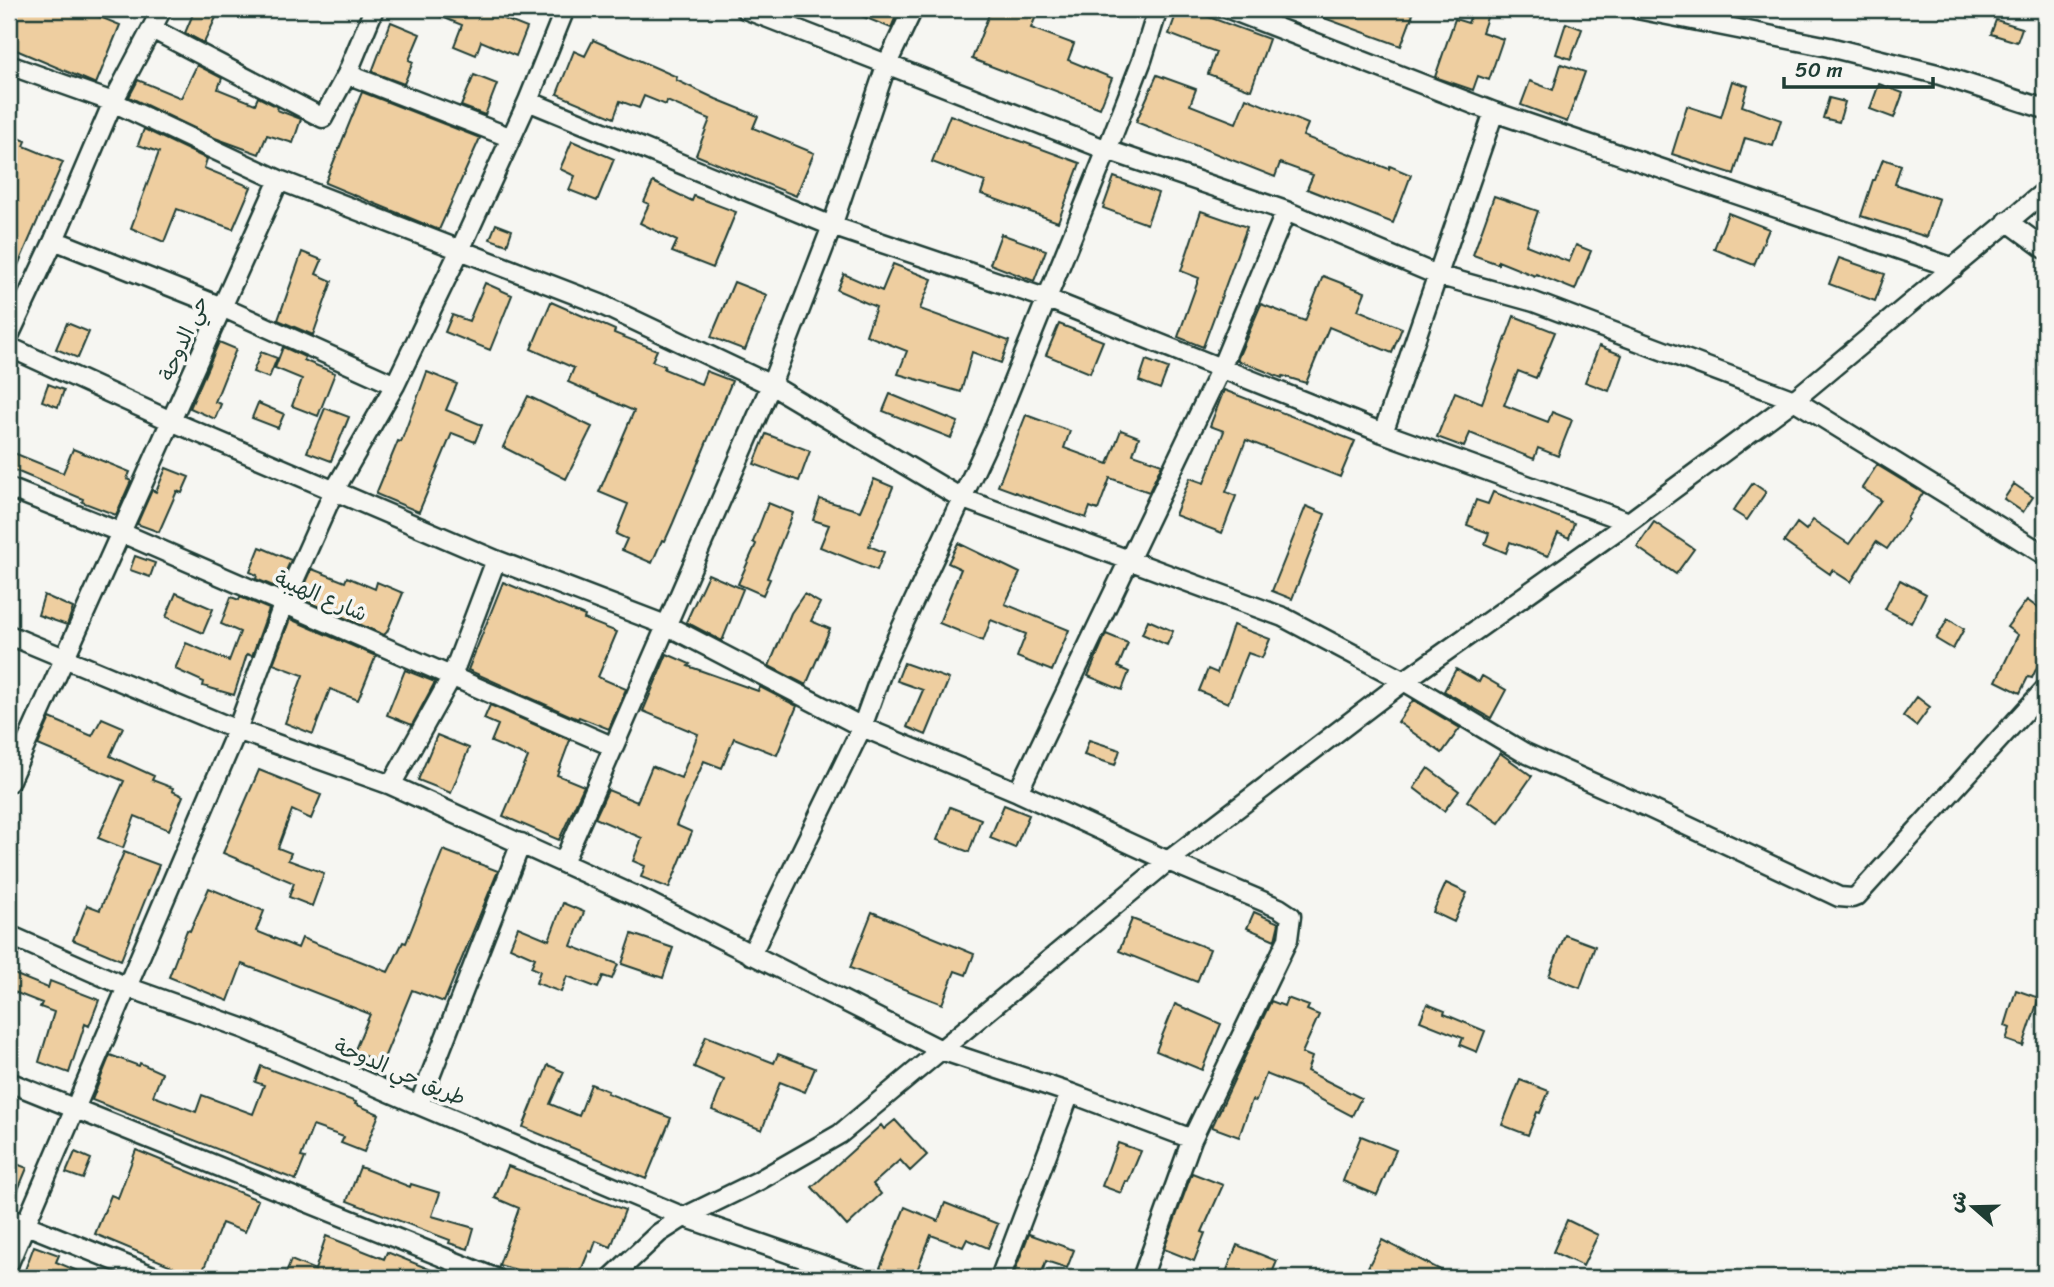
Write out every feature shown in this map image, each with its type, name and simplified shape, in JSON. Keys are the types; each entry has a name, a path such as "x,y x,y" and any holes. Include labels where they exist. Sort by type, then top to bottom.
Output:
{"street":[{"path":"9,336 54,240 113,102 162,9"},
{"path":"152,29 323,118 347,74 374,9"},
{"path":"9,1264 17,1221 74,1108 127,987 237,730 283,605 334,491 395,385 460,250 565,9"},
{"path":"745,9 782,16 886,65 1107,150 1286,211 1437,275 1534,302 1794,400 2045,555"},
{"path":"563,863 771,385 832,226 886,65 914,9"},
{"path":"751,955 862,727 885,663 990,436 1107,150 1142,60 1158,9"},
{"path":"1229,9 1494,112 1954,268"},
{"path":"1637,9 1829,47 1937,74 2045,109"},
{"path":"9,65 113,102 279,180 600,304 771,385 961,498 1283,617 1404,681 1523,752 1826,891 1847,898 1857,896 2045,690"},
{"path":"347,74 509,137"},
{"path":"527,101 832,226 1048,299 1383,433 1629,522"},
{"path":"1383,433 1494,112"},
{"name":"حي الدوحة","path":"9,782 279,180"},
{"path":"611,1278 659,1233 684,1217 758,1181 840,1134 1168,861 1404,681 1629,522 1794,400 2045,191"},
{"path":"1018,792 1221,368 1286,211"},
{"path":"2007,221 2045,249"},
{"path":"54,240 222,307 395,385"},
{"path":"9,346 171,421 496,560 667,626 862,727 1018,792 1168,861 1279,908 1291,916 1288,939 1192,1139 1142,1278"},
{"name":"شارع الهيبة","path":"9,488 122,533 614,747"},
{"path":"391,785 452,676 496,560"},
{"path":"9,635 237,730 391,785 521,843 642,899 941,1051 1070,1093 1192,1139"},
{"path":"419,1105 521,843"},
{"name":"طريق حي الدوحة","path":"9,935 127,987 245,1029 684,1217 856,1278"},
{"path":"9,1082 495,1278"},
{"path":"1000,1278 1070,1093"},
{"path":"17,1221 158,1278"}],"building":[{"path":"9,9 98,9 95,15 120,25 96,84 9,47"},
{"path":"195,9 220,9 204,43 185,33"},
{"path":"422,9 479,9 527,28 516,56 481,41 476,55 454,46 462,25"},
{"path":"844,9 899,9 891,28"},
{"path":"991,9 1039,9 1031,28 1074,44 1068,60 1112,78 1100,108 972,59"},
{"path":"1178,9 1187,9 1269,39 1251,90 1208,74 1216,52 1169,34"},
{"path":"1305,9 1398,9 1413,14 1401,46"},
{"path":"1473,9 1490,9 1482,32 1503,39 1489,80 1478,76 1473,90 1435,77 1455,19 1468,23"},
{"path":"1996,20 2022,28 2017,42 1991,34"},
{"path":"391,22 420,34 409,60 413,62 404,84 372,72"},
{"path":"1566,23 1582,29 1571,59 1556,54"},
{"path":"593,40 677,77 676,80 716,99 758,116 753,128 814,153 796,196 696,155 710,119 667,101 666,105 644,96 639,108 620,101 614,118 557,94 574,51 585,56"},
{"path":"1561,64 1585,72 1567,122 1521,105 1530,81 1553,90"},
{"path":"197,65 222,78 218,89 255,104 258,97 278,107 277,110 301,119 293,143 267,135 259,154 215,138 129,97 138,80 181,98"},
{"path":"474,75 497,84 485,115 461,106"},
{"path":"1157,75 1196,89 1190,105 1236,123 1246,98 1308,124 1303,136 1411,175 1393,223 1307,189 1313,175 1280,163 1275,177 1136,122"},
{"path":"1732,81 1748,86 1742,106 1781,120 1773,146 1745,138 1734,174 1672,154 1687,106 1721,117"},
{"path":"1879,84 1903,93 1894,118 1870,109"},
{"path":"362,92 480,138 439,230 325,183"},
{"path":"1829,98 1845,102 1839,122 1823,118"},
{"path":"950,115 1080,163 1058,222 981,194 985,182 932,162"},
{"path":"144,129 207,159 204,168 251,187 233,229 177,209 164,242 131,228 159,152 138,145"},
{"path":"9,134 26,141 24,146 63,162 9,286"},
{"path":"572,141 614,159 597,201 569,190 575,176 560,169"},
{"path":"1883,159 1901,165 1895,184 1939,199 1927,237 1861,216"},
{"path":"1114,177 1158,193 1147,224 1103,208"},
{"path":"653,182 692,201 694,196 736,212 713,268 672,252 677,241 640,223 649,204 644,202"},
{"path":"1494,196 1538,211 1526,245 1569,262 1576,245 1591,251 1575,290 1536,274 1535,276 1498,261 1498,264 1473,255"},
{"path":"1201,211 1247,227 1203,347 1178,337 1199,278 1181,271"},
{"path":"1728,213 1769,229 1754,265 1714,249"},
{"path":"496,224 512,230 507,245 490,239"},
{"path":"1001,234 1046,250 1034,281 990,264"},
{"path":"302,252 322,260 316,274 332,281 313,335 278,320"},
{"path":"1839,258 1885,274 1875,301 1829,284"},
{"path":"893,264 932,279 920,309 1009,341 1001,363 972,352 961,392 898,374 907,351 866,335 876,307 837,290 844,274 882,291"},
{"path":"1323,276 1365,292 1358,310 1402,328 1392,353 1329,327 1306,383 1283,376 1282,378 1237,360 1261,304 1305,321"},
{"path":"734,282 767,295 745,350 711,337"},
{"path":"485,283 512,295 490,350 445,332 452,315 469,321"},
{"path":"551,302 615,330 614,333 657,350 652,361 665,366 664,369 701,384 706,371 732,381 673,523 652,563 622,550 627,539 616,534 628,504 599,492 634,411 568,382 574,368 531,349"},
{"path":"1514,316 1555,332 1536,378 1518,371 1504,405 1548,422 1552,412 1572,420 1558,456 1538,448 1534,459 1470,433 1464,447 1437,437 1455,392 1482,403"},
{"path":"67,323 89,332 78,358 56,349"},
{"path":"1059,324 1103,341 1090,373 1046,355"},
{"path":"219,342 236,349 215,402 221,404 215,419 190,408"},
{"path":"1599,346 1622,355 1609,391 1585,382"},
{"path":"283,347 305,357 304,360 335,373 318,416 292,406 302,379 275,368"},
{"path":"261,352 277,358 269,378 253,372"},
{"path":"1146,360 1168,368 1160,389 1139,381"},
{"path":"427,372 457,384 446,410 482,425 475,442 452,433 419,512 376,494 398,441 401,442"},
{"path":"48,384 64,390 58,407 42,401"},
{"path":"1224,390 1355,441 1340,477 1246,440 1226,492 1236,496 1222,533 1175,515 1190,478 1204,483 1224,431 1210,426"},
{"path":"890,394 958,422 951,438 883,411"},
{"path":"528,396 592,427 566,479 503,447"},
{"path":"258,403 284,414 278,428 252,418"},
{"path":"325,408 349,417 331,461 307,452"},
{"path":"1026,415 1070,431 1064,448 1108,464 1121,430 1139,437 1133,454 1162,464 1149,492 1110,478 1098,510 1090,507 1086,518 998,486"},
{"path":"766,434 810,451 799,481 754,464"},
{"path":"73,449 130,472 127,479 131,481 116,515 9,468 9,451 63,473"},
{"path":"1877,465 1923,493 1887,549 1876,542 1851,582 1832,570 1830,574 1784,542 1797,523 1806,530 1813,520 1849,544 1881,500 1862,488"},
{"path":"166,468 189,477 182,493 177,491 159,532 137,524 152,490 156,492"},
{"path":"874,479 893,487 869,546 884,552 877,570 820,547 829,525 813,520 820,499 860,511"},
{"path":"1753,483 1766,492 1747,520 1733,511"},
{"path":"2014,484 2033,497 2023,512 2004,499"},
{"path":"1493,492 1574,523 1569,538 1558,533 1548,556 1510,542 1506,553 1485,544 1489,533 1467,525 1476,500 1488,504"},
{"path":"768,503 793,513 763,595 738,584 756,544 753,542"},
{"path":"1306,506 1325,514 1292,599 1272,591"},
{"path":"1654,522 1694,549 1676,574 1637,547"},
{"path":"958,543 1020,573 1005,604 1069,630 1052,671 1017,657 1026,634 991,620 983,641 939,623 961,569 948,563"},
{"path":"260,547 291,560 278,588 256,579 257,575 250,572"},
{"path":"135,556 155,563 150,577 130,570"},
{"path":"312,569 345,582 347,577 375,589 377,582 403,593 387,632 384,635 299,598"},
{"path":"708,574 743,589 722,641 686,622"},
{"path":"1900,580 1926,594 1911,623 1885,609"},
{"path":"503,582 617,632 598,677 626,689 609,729 579,717 578,719 468,670"},
{"path":"176,593 213,609 203,633 166,617"},
{"path":"804,594 820,603 811,621 830,629 806,685 769,666 791,613"},
{"path":"44,595 73,608 67,625 38,615"},
{"path":"231,597 239,600 240,597 269,609 252,656 247,654 234,695 203,686 204,682 175,669 186,643 229,661 240,632 221,624"},
{"path":"2027,600 2045,613 2045,650 2032,678 2028,677 2020,693 1996,681 2018,635 2007,627"},
{"path":"290,619 376,656 358,700 330,689 313,734 285,723 303,675 273,664"},
{"path":"1948,619 1964,629 1953,649 1936,639"},
{"path":"1148,620 1173,631 1167,645 1142,634"},
{"path":"1233,625 1270,639 1262,658 1248,653 1228,703 1199,691 1208,669 1217,673"},
{"path":"1106,634 1128,643 1118,667 1129,672 1122,690 1088,676"},
{"path":"667,654 690,664 688,666 758,691 760,687 797,706 777,755 734,738 722,768 704,761 676,825 692,832 669,888 641,877 645,866 633,861 642,838 595,818 608,790 637,802 652,766 681,778 698,734 643,711"},
{"path":"904,663 949,679 926,735 907,727 923,690 897,681"},
{"path":"1456,669 1479,682 1482,676 1506,690 1491,718 1444,691"},
{"path":"405,670 435,682 412,725 387,715"},
{"path":"1917,697 1930,707 1916,726 1903,716"},
{"path":"1413,700 1460,728 1442,753 1398,722"},
{"path":"490,705 570,740 557,775 584,786 559,840 503,816 528,757 491,742 498,725 484,719"},
{"path":"50,718 92,736 102,718 123,727 110,756 154,776 152,780 173,788 172,791 183,796 169,830 135,816 123,848 98,838 124,781 38,745"},
{"path":"437,735 469,748 451,793 418,780"},
{"path":"1089,740 1120,750 1115,765 1084,755"},
{"path":"1500,753 1532,776 1499,823 1467,801"},
{"path":"1428,768 1459,791 1444,811 1414,788"},
{"path":"259,770 321,795 311,819 292,810 278,848 291,853 288,860 324,873 312,906 289,897 294,883 223,853"},
{"path":"1004,805 1029,815 1015,848 990,838"},
{"path":"950,807 981,819 969,852 937,840"},
{"path":"443,850 498,871 444,1002 412,990 382,1063 354,1052 370,1014 242,964 228,1001 169,977 187,930 190,931 209,888 264,911 256,931 298,948 302,938 388,972 403,942 406,943"},
{"path":"124,852 159,865 121,960 73,940 87,905 100,910"},
{"path":"1446,883 1467,893 1454,922 1433,912"},
{"path":"563,903 584,912 571,946 618,964 612,979 603,976 598,988 567,976 561,992 536,983 540,971 531,967 535,958 510,947 518,927 549,940"},
{"path":"872,912 974,954 966,975 955,971 942,1004 850,968"},
{"path":"1254,912 1279,923 1275,940 1247,928"},
{"path":"1132,919 1210,949 1197,982 1119,951"},
{"path":"632,934 673,948 663,978 622,964"},
{"path":"1565,935 1595,946 1580,988 1549,976"},
{"path":"9,972 48,988 50,981 99,1000 89,1026 85,1024 69,1073 39,1062 54,1012 40,1007 42,1003 9,990"},
{"path":"2016,990 2039,998 2023,1046 2006,1040 2010,1028 2005,1026"},
{"path":"1287,998 1309,1006 1307,1010 1319,1015 1302,1053 1312,1057 1307,1071 1361,1098 1352,1116 1299,1087 1266,1074 1256,1101 1252,1100 1239,1137 1212,1127 1271,1001 1284,1006"},
{"path":"1175,1004 1221,1024 1202,1070 1156,1051"},
{"path":"1427,1004 1485,1031 1477,1052 1460,1045 1463,1038 1420,1021"},
{"path":"706,1036 774,1063 778,1054 815,1068 805,1092 780,1082 762,1130 712,1110 724,1080 694,1067"},
{"path":"110,1055 139,1066 140,1063 162,1073 153,1096 196,1112 202,1095 253,1114 264,1085 255,1082 261,1066 356,1102 355,1104 379,1114 364,1152 341,1143 344,1137 313,1126 301,1157 305,1158 296,1180 92,1100"},
{"path":"548,1065 564,1072 550,1104 579,1116 591,1084 671,1118 646,1179 523,1127"},
{"path":"1520,1080 1549,1091 1528,1135 1502,1125"},
{"path":"895,1120 927,1155 910,1171 900,1160 873,1184 881,1194 847,1226 812,1187 881,1125 884,1129"},
{"path":"1361,1136 1396,1150 1377,1195 1343,1181"},
{"path":"1118,1143 1141,1151 1121,1193 1102,1186"},
{"path":"136,1150 258,1200 245,1232 222,1223 200,1278 95,1234 111,1195 118,1198"},
{"path":"75,1152 91,1159 83,1179 66,1173"},
{"path":"9,1161 27,1168 11,1207 9,1207"},
{"path":"508,1166 625,1210 611,1247 596,1241 578,1278 546,1278 499,1265 519,1208 495,1198"},
{"path":"360,1167 410,1187 411,1184 440,1193 432,1216 474,1228 468,1249 347,1201"},
{"path":"1192,1173 1223,1185 1202,1232 1205,1233 1194,1261 1164,1249"},
{"path":"945,1203 998,1224 988,1248 967,1239 963,1247 931,1235 914,1278 905,1278 880,1268 905,1207 938,1221"},
{"path":"1567,1220 1598,1235 1583,1266 1553,1252"},
{"path":"1029,1234 1074,1250 1067,1268 1046,1261 1040,1278 1012,1278"},
{"path":"326,1236 384,1259 387,1252 451,1278 284,1278 291,1260 315,1270"},
{"path":"1382,1240 1456,1278 1390,1278 1368,1267"},
{"path":"1237,1245 1277,1261 1270,1278 1233,1278 1225,1275"},
{"path":"34,1246 59,1255 56,1262 94,1278 22,1278"}]}
